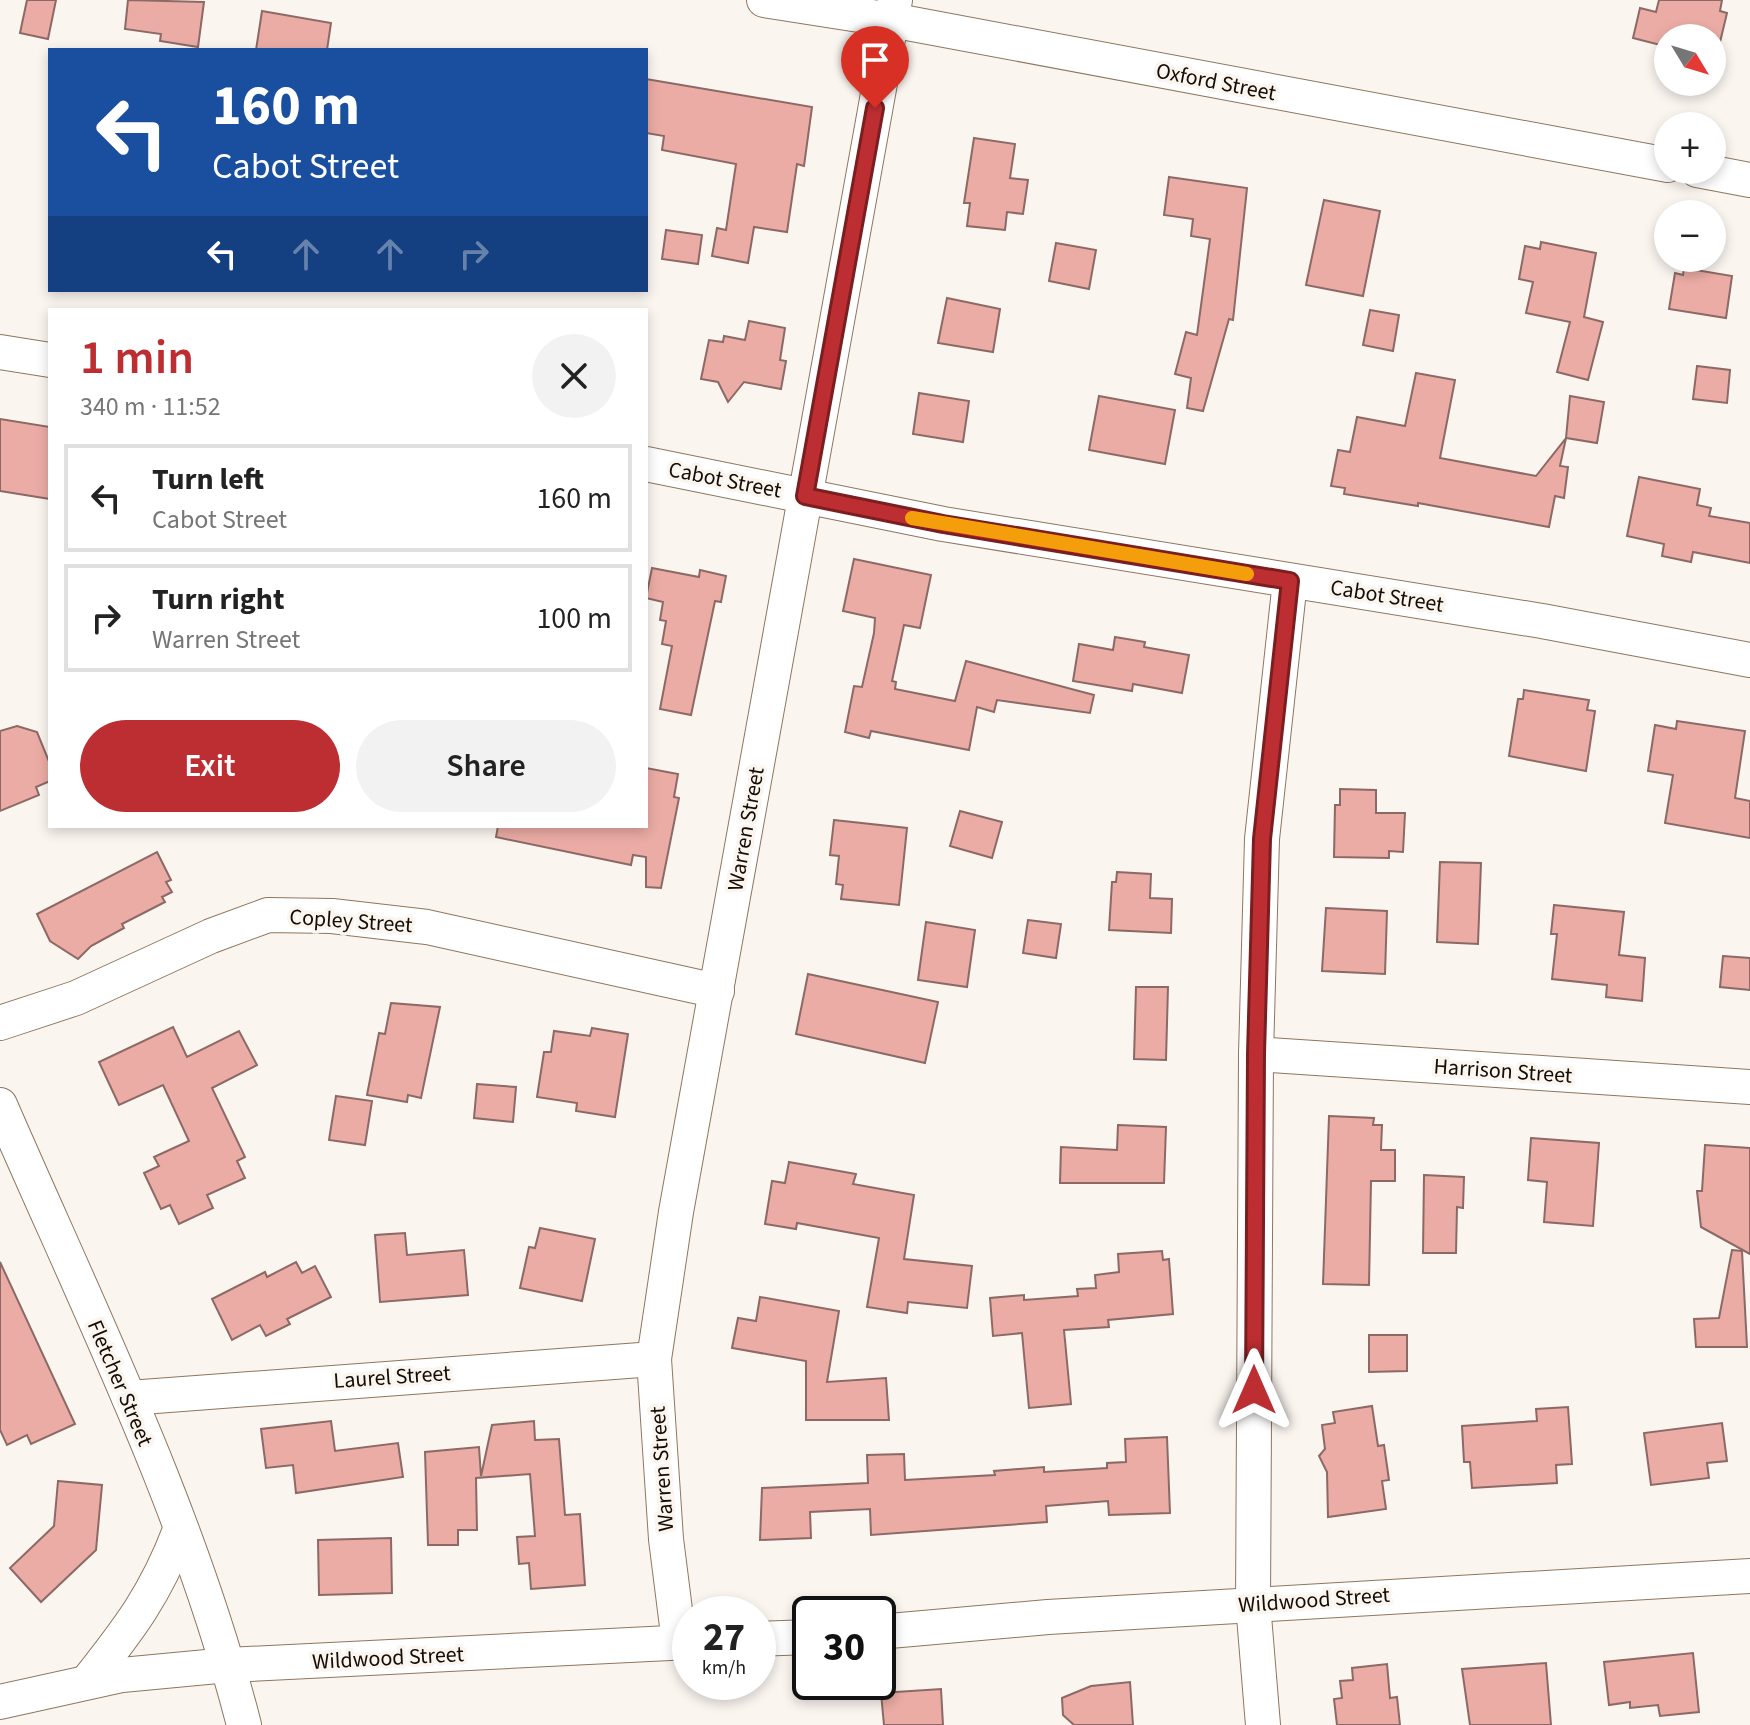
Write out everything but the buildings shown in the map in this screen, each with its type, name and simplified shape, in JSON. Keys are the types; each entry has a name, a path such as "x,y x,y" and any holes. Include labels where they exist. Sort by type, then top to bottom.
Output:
{"street":[{"name":"Oxford Street","path":"764,0 893,10 1654,162"},
{"name":"Warren Street","path":"677,1596 666,1539 654,1359 676,1212 893,10"},
{"path":"1726,175 1750,180"},
{"path":"0,352 48,360"},
{"name":"Cabot Street","path":"648,464 943,524 1750,660"},
{"path":"1263,1725 1253,1604 1256,1054 1262,839 1290,581"},
{"name":"Copley Street","path":"0,1023 76,998 211,936 268,915 332,916 427,927 717,991"},
{"name":"Harrison Street","path":"1256,1054 1750,1087"},
{"name":"Fletcher Street","path":"0,1105 129,1398 228,1665 244,1725"},
{"name":"Laurel Street","path":"129,1398 654,1359"},
{"path":"87,1682 141,1615 164,1572 180,1530"},
{"name":"Wildwood Street","path":"896,1631 1253,1604 1750,1576"},
{"name":"Wildwood Street","path":"0,1705 87,1682 228,1665 672,1643"},
{"path":"0,1705 17,1725"}],"slow traffic":[{"path":"912,518 1247,574"}],"route":[{"path":"875,108 805,496 943,524 1290,581 1262,839 1256,1054 1254,1390"}]}
